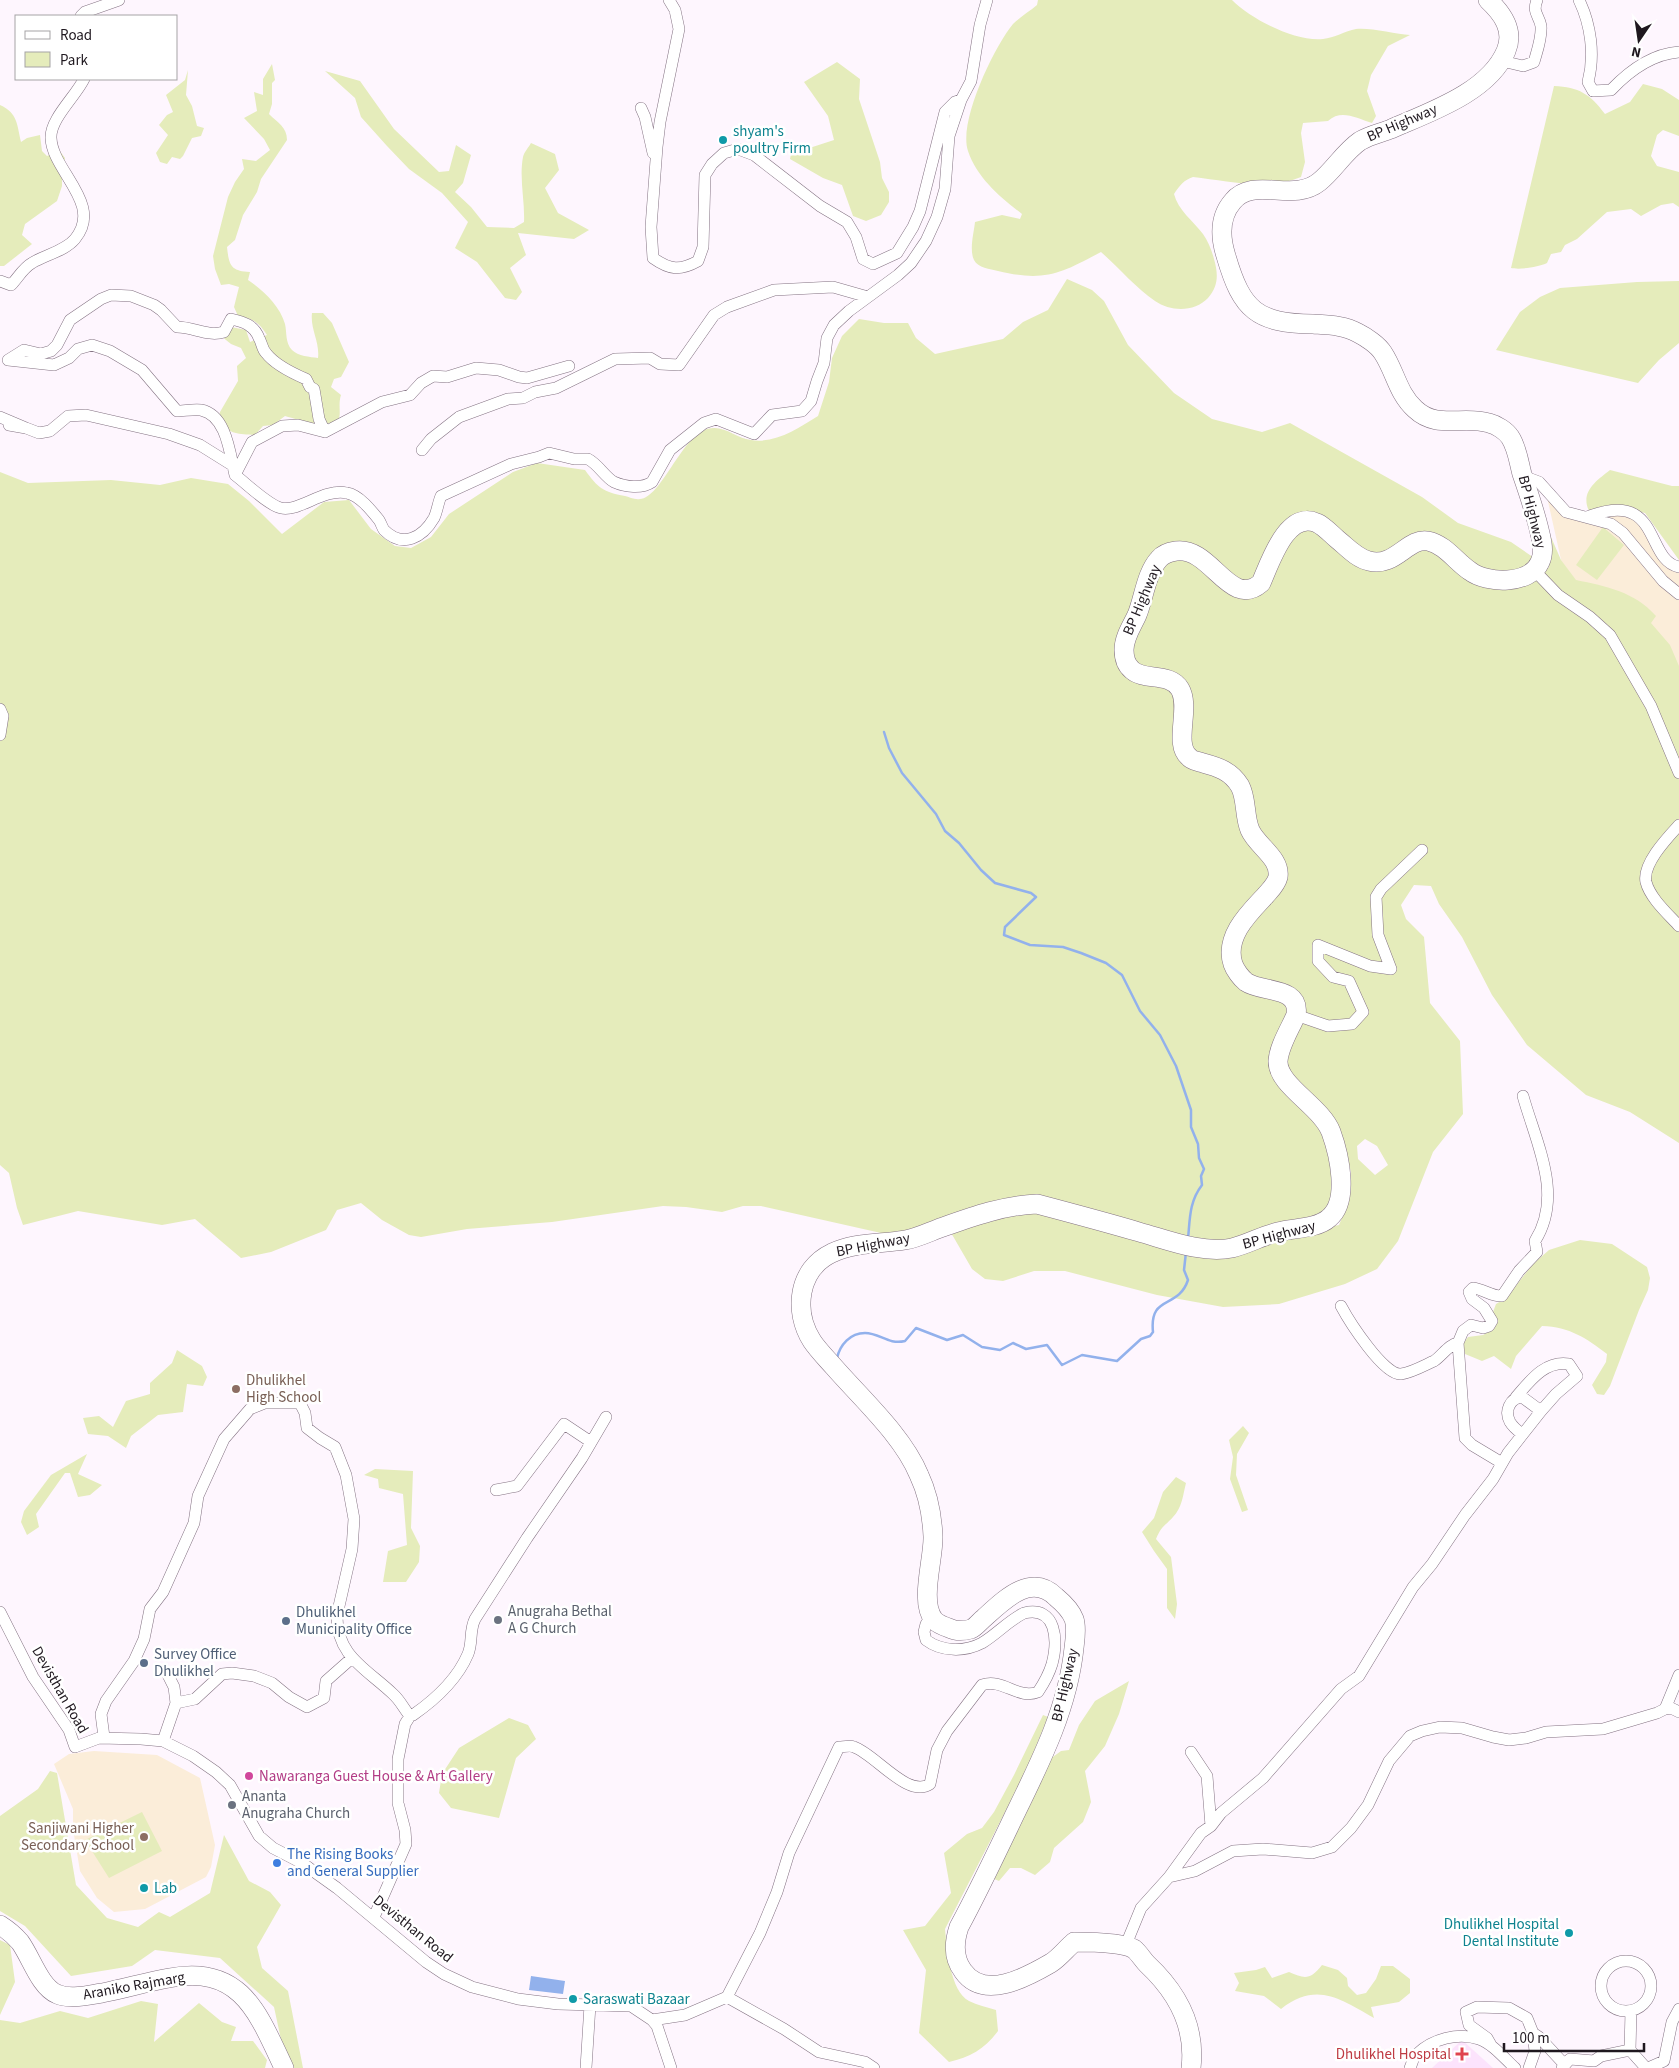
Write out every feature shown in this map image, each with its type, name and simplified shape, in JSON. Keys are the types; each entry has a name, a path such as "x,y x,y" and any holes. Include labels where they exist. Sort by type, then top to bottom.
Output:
{"highway":[{"path":"1488,0 1499,10 1508,27 1509,45 1502,62"},
{"name":"BP Highway","path":"1191,2068 1191,2035 1183,2010 1172,1991 1134,1949 1105,1943 1074,1942 1052,1962 1017,1980 998,1987 981,1985 967,1976 959,1966 955,1952 955,1940 959,1927 1006,1834 1055,1728 1073,1660 1074,1619 1051,1591 1041,1587 1030,1586 1020,1588 1001,1602 973,1628 954,1630 942,1626 934,1620 927,1608 933,1538 927,1496 921,1478 913,1460 898,1440 812,1342 803,1321 800,1307 801,1292 806,1278 829,1254 841,1249 909,1239 1018,1204 1037,1204 1187,1245 1213,1249 1232,1248 1278,1232 1321,1224 1336,1212 1342,1182 1331,1132 1310,1103 1287,1083 1278,1066 1280,1053 1296,1015 1295,1002 1288,995 1250,985 1244,981 1233,964 1231,952 1234,937 1240,924 1275,884 1278,871 1275,862 1251,831 1241,788 1231,775 1224,770 1192,760 1184,753 1182,741 1184,702 1180,689 1175,683 1132,671 1125,658 1125,643 1137,616 1152,571 1159,559 1169,552 1183,550 1199,555 1234,587 1242,590 1255,588 1261,583 1284,534 1295,524 1306,520 1317,523 1366,561 1386,562 1419,541 1427,541 1452,554 1471,572 1482,577 1513,579 1524,577 1540,565 1543,545 1512,439 1504,430 1489,423 1463,420 1439,422 1427,419 1405,399 1380,349 1355,331 1328,325 1284,324 1271,320 1253,309 1245,301 1232,277 1223,247 1221,229 1232,201 1240,194 1255,190 1297,192 1307,189 1318,182 1358,142 1457,99 1496,70 1502,62"},
{"name":"Araniko Rajmarg","path":"0,1925 11,1932 20,1943 44,1984 51,1991 65,1997 106,1992 182,1975 215,1978 225,1982 247,2000 264,2026 284,2068"}],"street":[{"path":"84,9 119,0"},
{"path":"669,0 679,29 660,122 652,204 651,244 653,258 664,266 676,269 688,267 698,261 703,247 705,175 724,153 738,149 754,155 820,206 847,222 856,237 863,259 872,264 897,253 913,227 920,211 945,112 955,102 961,100"},
{"path":"0,417 39,433 50,431 68,416 86,415 169,434 200,445 280,508 287,509 304,504 317,497 339,492 355,495 380,521 384,529 396,538 410,540 418,537 434,518 441,496 511,464 539,458 549,453 574,459 588,458 616,483 636,487 648,485 652,482 670,450 704,423 716,419 754,434 772,415 802,411 812,401 816,380 824,363 827,338 834,325 911,263 926,241 937,217 945,189 949,136 961,100 971,81 980,25 987,0"},
{"path":"1502,62 1523,66 1534,62 1539,45 1541,26 1534,9 1537,0"},
{"path":"1579,0 1589,26 1591,71 1588,82 1593,91 1611,90 1624,76 1644,64 1666,53 1679,52"},
{"path":"0,281 11,285 30,264 74,241 82,229 83,216 79,195 53,149 51,137 55,123 84,80"},
{"path":"641,108 645,117 655,165"},
{"path":"422,450 431,439 459,417 508,399 523,398 535,392 556,388 615,359 650,358 660,364 679,365 714,315 727,307 774,290 833,287 868,296"},
{"path":"4,357 24,350 41,354 51,351 57,345 70,320 101,299 111,295 131,296 145,301 161,310 178,327 188,327 214,335 224,332 231,319 237,320 248,324 254,329 264,352 272,360 291,373 306,379 310,387 314,389 319,419 325,432"},
{"path":"4,357 54,365 69,358 78,349 92,345 110,351 142,370 177,411 201,410 214,417 222,428 227,441 233,470"},
{"path":"233,470 252,442 282,426 298,425 325,432 382,402 410,395 421,383 433,376 447,377 476,368 504,371 527,378 569,366"},
{"path":"9,426 26,428"},
{"path":"1523,476 1539,482 1566,512 1611,524 1623,533 1663,581 1679,594"},
{"path":"1587,517 1599,512 1633,513 1645,522 1662,554 1672,565 1679,567"},
{"path":"1534,571 1558,595 1590,617 1610,635 1651,706 1679,773"},
{"path":"0,709 3,716 0,735"},
{"path":"1679,825 1660,846 1650,863 1646,880 1649,890 1679,926"},
{"path":"1296,1015 1328,1026 1352,1024 1363,1012 1349,981 1333,977 1318,960 1318,945 1370,966 1391,969 1378,935 1376,897 1422,850"},
{"path":"1502,1463 1472,1445 1466,1438 1458,1343 1463,1331 1471,1325 1483,1328 1489,1326 1492,1321 1484,1308 1472,1300 1469,1292 1473,1288 1484,1290 1496,1297 1502,1296 1519,1271 1536,1252 1535,1241 1547,1215 1548,1180 1523,1096"},
{"path":"1341,1306 1351,1324 1373,1353 1393,1373 1402,1374 1430,1362 1446,1352 1452,1343 1458,1343"},
{"path":"1125,1946 1141,1908 1169,1877 1192,1843 1221,1814 1263,1778 1341,1689 1359,1676 1413,1587 1432,1564 1465,1515 1494,1479 1502,1463 1522,1434 1556,1394 1577,1376 1569,1364 1560,1363 1550,1366 1533,1378 1508,1408 1507,1416 1511,1424 1522,1434"},
{"path":"1516,1397 1522,1397 1541,1411"},
{"path":"104,1737 100,1714 106,1701 134,1661 144,1639 150,1608 163,1592 194,1523 198,1496 224,1439 250,1409 265,1402 300,1403 305,1413 307,1428 335,1447 345,1469 354,1519 352,1549 337,1615 337,1625 343,1647 352,1658 396,1695 410,1716"},
{"path":"374,1917 406,1844 405,1830 398,1803 398,1759 405,1724 410,1716 434,1701 452,1681 468,1653 470,1628 475,1619 592,1442 606,1417"},
{"path":"496,1490 517,1486 564,1424 592,1442"},
{"path":"652,2020 685,2015 727,1997 760,1933 777,1892 789,1853 839,1747 854,1746 912,1786 926,1787 930,1784 937,1750 947,1731 982,1685 990,1682 1000,1684 1026,1694 1038,1692 1046,1680 1052,1664 1055,1642 1051,1622 1040,1613 1031,1611 1024,1613 981,1643 956,1650 940,1648 926,1640 924,1632 926,1624 934,1620"},
{"name":"Devisthan Road","path":"0,1612 33,1677 69,1730 75,1747 104,1737 163,1742 193,1756 216,1772 230,1785 259,1836 273,1848 302,1863 330,1883 374,1917 426,1962 444,1974 472,1987 518,1999 558,2004 631,2006 658,2026 671,2068"},
{"path":"176,1703 195,1699 222,1674 232,1673 254,1676 272,1682 289,1697 307,1707 324,1698 326,1681 352,1658"},
{"path":"163,1742 176,1703 174,1687 168,1675"},
{"path":"1665,1709 1677,1682"},
{"path":"1169,1877 1195,1871 1233,1851 1263,1849 1312,1853 1332,1847 1352,1828 1368,1805 1389,1761 1410,1736 1422,1731 1440,1727 1462,1728 1509,1740 1526,1738 1546,1732 1603,1729 1665,1709 1672,1708 1679,1712"},
{"path":"1191,1752 1206,1776 1211,1826"},
{"path":"1622,1960 1632,1961 1641,1965 1648,1972 1651,1982 1651,1991 1647,2000 1631,2011 1621,2010 1612,2006 1604,1999 1601,1989 1601,1979 1606,1970 1622,1960"},
{"path":"727,1997 784,2029 819,2052 865,2062 874,2068"},
{"path":"586,2068 590,2005"},
{"path":"1515,2068 1491,2045 1487,2038 1469,2025 1466,2012 1477,2007 1509,2008 1527,2018 1533,2033 1535,2050 1529,2068"},
{"path":"1631,2011 1630,2050 1647,2068 1664,2060 1672,2022 1679,2009"},
{"path":"1533,2033 1539,2037 1563,2066 1570,2060 1594,2061 1601,2056 1630,2050"},
{"path":"1410,2068 1415,2055 1433,2043 1456,2036 1478,2039 1491,2045"}],"shaded area":[{"path":"1545,488 1576,514 1637,516 1663,550 1679,566 1679,752 1568,591"},
{"name":"Sanjiwani Higher Secondary School","path":"94,1751 157,1755 200,1778 215,1845 211,1867 206,1877 145,1909 114,1912 97,1898 80,1871 73,1829 73,1809 54,1764 69,1754"},
{"name":"Dhulikhel Hospital","path":"1462,2040 1493,2068 1432,2068"}],"green space":[{"path":"1038,0 1232,0 1250,15 1274,28 1300,37 1323,39 1361,29 1410,35 1388,46 1371,75 1367,91 1376,116 1372,123 1343,115 1333,117 1328,121 1303,123 1301,133 1305,162 1301,177 1274,183 1247,184 1193,177 1180,185 1174,194 1176,200 1207,240 1215,264 1217,279 1212,293 1203,303 1190,308 1175,309 1161,305 1148,296 1101,252 1063,271 1040,276 1028,276 988,269 978,265 974,260 972,246 975,222 1002,215 1020,219 1022,214 998,194 977,170 968,151 966,138 968,122 980,85 1005,35 1013,24 1037,5"},
{"path":"837,62 860,79 859,99 880,162 882,178 889,192 889,202 881,215 866,221 853,216 842,185 823,178 790,159 791,154 834,140 828,116 804,82"},
{"path":"272,64 275,80 272,83 272,104 269,114 284,128 287,140 261,179 257,192 243,215 235,240 227,247 230,263 235,269 250,272 248,280 275,305 283,317 287,341 292,350 301,355 318,358 318,346 312,325 312,313 323,313 332,323 349,362 341,377 334,379 331,387 341,395 340,416 335,422 321,424 285,416 273,425 263,426 255,435 235,433 218,423 220,412 238,381 237,366 246,358 241,348 231,344 221,336 226,326 246,330 250,342 267,335 255,321 238,316 234,307 239,287 229,284 221,285 215,269 213,256 228,197 244,169 242,159 256,161 270,150 264,139 244,118 257,111 254,92 263,95 263,79"},
{"path":"188,70 186,95 192,106 197,126 204,128 201,136 192,138 180,159 172,157 167,164 160,162 156,153 168,135 159,125 167,115 173,112 166,95 185,80"},
{"path":"325,71 360,81 394,129 439,172 449,171 456,145 471,155 463,183 455,192 471,207 487,227 514,228 524,222 522,165 524,155 531,143 555,154 559,170 545,188 558,213 589,230 574,239 518,233 526,255 510,268 522,292 516,300 505,298 477,262 455,248 468,222 442,193 409,169 387,146 361,117 355,98"},
{"path":"1643,84 1662,89 1679,100 1679,136 1663,130 1657,135 1651,156 1657,166 1679,172 1679,207 1673,203 1661,205 1641,216 1631,209 1607,212 1577,239 1565,245 1561,252 1551,254 1547,263 1529,268 1511,268 1554,86 1570,88 1583,93 1594,101 1605,114 1630,102"},
{"path":"0,105 14,116 21,142 27,138 40,135 42,151 47,156 59,150 65,158 62,170 62,186 57,201 25,224 22,235 32,244 4,266 0,266"},
{"path":"1067,279 1092,290 1104,301 1128,345 1174,393 1212,419 1262,432 1290,423 1422,497 1458,523 1511,542 1549,568 1541,514 1561,560 1576,580 1619,591 1639,601 1656,616 1651,623 1670,645 1679,666 1679,1143 1630,1112 1586,1095 1527,1045 1492,995 1462,937 1439,904 1431,886 1414,885 1401,905 1406,919 1424,937 1430,1003 1460,1041 1463,1114 1433,1152 1398,1241 1377,1269 1345,1284 1279,1304 1223,1307 1157,1295 1065,1271 1034,1271 1003,1281 985,1279 972,1269 950,1231 1038,1209 1209,1252 1339,1225 1350,1198 1351,1172 1338,1128 1336,1184 1325,1215 1212,1244 1037,1199 890,1235 761,1206 743,1206 722,1212 663,1206 552,1222 467,1229 421,1237 409,1235 382,1220 361,1203 337,1210 326,1230 271,1252 241,1258 195,1219 162,1225 78,1211 23,1225 9,1173 0,1165 0,472 28,483 111,480 160,485 191,478 228,484 249,501 282,534 324,502 349,500 371,529 395,546 411,548 431,537 449,514 513,472 537,463 585,470 606,491 640,499 648,496 656,489 689,443 698,434 707,429 719,428 745,439 760,441 769,440 795,430 818,416 829,382 832,358 842,336 859,319 884,323 908,323 916,338 935,354 1003,339 1023,322 1048,310","holes":["1365,1139 1377,1146 1388,1165 1375,1175 1358,1159 1357,1146"]},
{"path":"1679,281 1679,343 1659,360 1638,383 1496,350 1520,312 1540,297 1560,288"},
{"path":"1610,470 1672,486 1679,486 1679,560 1645,513 1627,509 1589,511 1587,504 1588,493 1595,483"},
{"path":"1603,527 1624,545 1597,580 1576,565"},
{"path":"1580,1240 1612,1244 1647,1267 1650,1278 1648,1290 1610,1386 1604,1395 1597,1394 1592,1385 1606,1362 1607,1354 1585,1338 1569,1331 1542,1326 1516,1356 1511,1369 1494,1356 1482,1361 1465,1354 1463,1344 1468,1337 1483,1335 1495,1328 1493,1312 1496,1304 1506,1298 1533,1264 1549,1250"},
{"path":"177,1350 202,1366 207,1377 203,1386 187,1384 183,1412 158,1415 131,1436 126,1448 108,1436 88,1434 83,1418 99,1416 113,1427 126,1401 150,1394 150,1383 172,1363"},
{"path":"1243,1426 1249,1433 1237,1454 1236,1475 1248,1510 1242,1512 1230,1479 1233,1457 1229,1440"},
{"path":"87,1454 78,1474 102,1485 90,1495 78,1497 70,1473 65,1473 36,1514 39,1527 27,1535 21,1522 24,1511 51,1475"},
{"path":"375,1469 413,1471 411,1528 420,1546 419,1562 406,1582 383,1582 388,1551 407,1545 403,1494 379,1488 378,1479 364,1475"},
{"path":"1176,1477 1186,1483 1182,1501 1176,1513 1156,1539 1171,1557 1177,1604 1175,1619 1167,1608 1167,1569 1142,1532 1154,1518 1163,1492"},
{"path":"1129,1681 1119,1714 1105,1746 1085,1771 1091,1802 1083,1822 1054,1848 1050,1862 1035,1875 1021,1868 1010,1868 999,1881 992,1878 1046,1762 1061,1751 1069,1750 1079,1725 1095,1701"},
{"path":"1043,1715 1048,1717 1025,1773 945,1929 951,1968 958,1988 969,2001 996,2010 998,2031 988,2043 976,2051 964,2058 949,2062 919,2033 926,1970 903,1930 925,1926 951,1893 944,1853 967,1834 982,1828 994,1812"},
{"path":"509,1718 528,1725 536,1739 516,1758 499,1818 451,1808 439,1793 442,1774 459,1748"},
{"path":"50,1771 57,1773 76,1885 107,1918 138,1927 159,1912 170,1917 210,1893 224,1835 249,1881 270,1892 281,1905 257,1947 262,1968 288,1991 303,2068 292,2068 285,2058 274,2007 220,1958 155,1950 132,1966 71,1976 25,1926 0,1911 0,1816 38,1789"},
{"path":"142,1812 162,1851 109,1878 85,1840"},
{"path":"0,1940 10,1945 15,1982 0,2015"},
{"path":"1322,1965 1338,1970 1347,1978 1348,1986 1357,1995 1366,1993 1376,1979 1381,1966 1393,1966 1410,1979 1410,1993 1399,2002 1371,2007 1374,2018 1339,1999 1328,1996 1306,1996 1281,2009 1264,1996 1235,1991 1239,1983 1234,1973 1265,1967 1272,1978 1289,1972 1307,1977 1311,1976"},
{"path":"141,2001 158,2004 154,2042 199,2003 222,2022 236,2027 231,2041 253,2041 267,2060 265,2068 0,2068 0,2020 20,2023 60,2011 88,2018"}],"water":[{"path":"531,1976 565,1981 563,1994 529,1990"}],"waterway":[{"path":"884,732 889,748 902,773 936,814 945,831 959,843 981,870 995,883 1031,893 1036,897 1005,927 1004,935 1030,945 1063,947 1106,963 1122,975 1140,1011 1160,1035 1176,1066 1191,1110 1191,1127 1198,1144 1199,1158 1204,1169 1201,1176 1202,1185 1191,1211 1188,1239"},
{"path":"837,1358 843,1344 855,1335 865,1333 899,1342 905,1341 916,1328 947,1340 963,1335 982,1347 1000,1350 1013,1343 1026,1349 1047,1345 1062,1365 1082,1355 1117,1361 1141,1339 1150,1336 1153,1332 1155,1312 1183,1289 1188,1280 1184,1270 1186,1252"}],"place":[{"name":"shyam's poultry Firm","path":"723,140"},
{"name":"Dhulikhel High School","path":"236,1389"},
{"name":"Anugraha Bethal A G Church","path":"498,1620"},
{"name":"Dhulikhel Municipality Office","path":"286,1621"},
{"name":"Survey Office Dhulikhel","path":"144,1663"},
{"name":"Nawaranga Guest House & Art Gallery","path":"249,1776"},
{"name":"Ananta Anugraha Church","path":"232,1805"},
{"name":"Sanjiwani Higher Secondary School","path":"144,1837"},
{"name":"The Rising Books and General Supplier","path":"277,1863"},
{"name":"Lab","path":"144,1888"},
{"name":"Dhulikhel Hospital Dental Institute","path":"1569,1933"},
{"name":"Saraswati Bazaar","path":"573,1999"},
{"name":"Dhulikhel Hospital","path":"1462,2054"}]}
